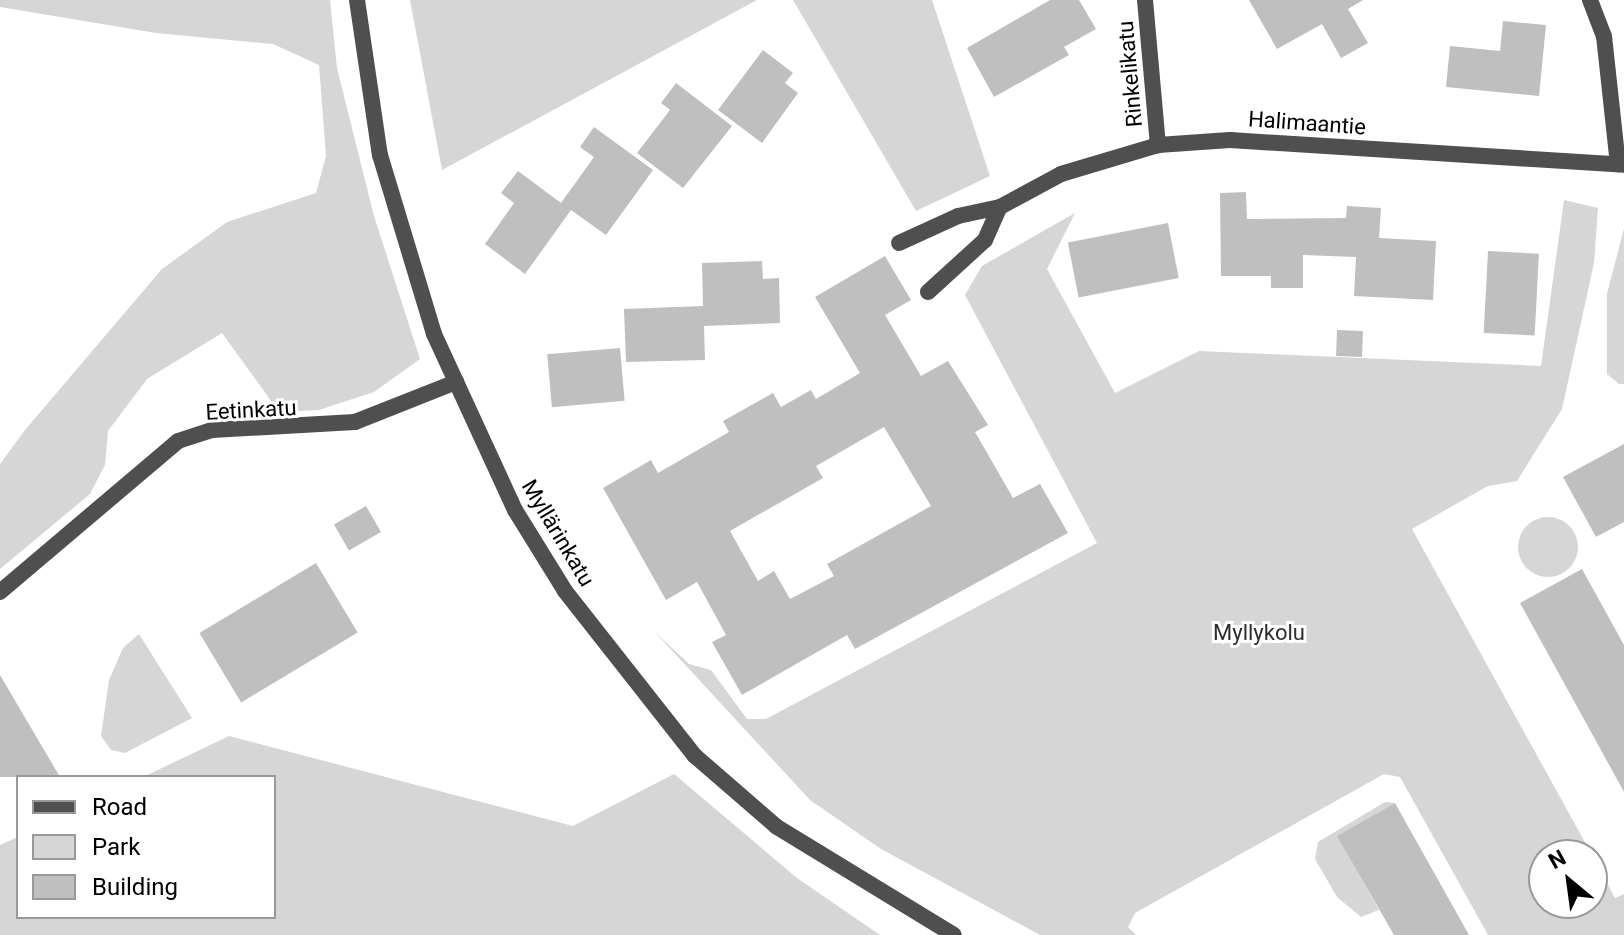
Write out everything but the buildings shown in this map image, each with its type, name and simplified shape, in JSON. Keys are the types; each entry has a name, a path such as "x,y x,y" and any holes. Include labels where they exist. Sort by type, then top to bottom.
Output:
{"street":[{"name":"Myllärinkatu","path":"357,0 380,155 405,250 456,382 515,510 565,591 695,756 777,827 954,935"},
{"name":"Rinkelikatu","path":"1145,0 1158,145"},
{"path":"1590,0 1604,36 1621,165"},
{"name":"Halimaantie","path":"899,243 958,216 1000,207 1061,174 1158,145 1230,140 1621,165"},
{"path":"928,292 985,240 1000,207"},
{"name":"Eetinkatu","path":"0,592 178,441 212,430 355,422 456,382"}],"green space":[{"path":"0,0 330,0 337,68 374,216 420,359 374,392 319,410 279,412 222,333 147,379 108,431 105,465 90,494 0,569 0,464 25,430 162,269 227,222 316,193 326,156 319,65 273,44 156,33 0,7"},
{"path":"410,0 757,0 442,170"},
{"path":"793,0 932,0 990,176 916,211"},
{"name":"Myllykolu","path":"1564,200 1598,208 1594,263 1562,409 1517,481 1488,486 1412,529 1583,839 1528,839 1528,919 1608,919 1608,885 1615,898 1624,894 1624,935 1488,935 1400,777 1384,774 1135,913 1128,927 1136,935 1040,935 881,849 810,800 655,632 689,664 711,670 747,719 766,719 1097,543 965,295 982,266 1075,213 1047,269 1115,393 1199,351 1541,366"},
{"path":"1624,228 1624,384 1619,384 1607,374 1607,294"},
{"path":"1548,517 1559,519 1569,526 1576,536 1576,558 1569,568 1559,575 1548,577 1537,575 1527,568 1520,558 1518,547 1520,536 1527,526 1537,519"},
{"path":"139,634 192,718 125,753 111,750 101,736 109,680 123,648"},
{"path":"229,736 573,826 674,774 797,878 880,935 0,935 0,845 16,838 16,919 276,919 276,775 147,775"},
{"path":"1385,802 1395,803 1338,836 1379,910 1361,917 1337,897 1315,859 1318,842"}]}
